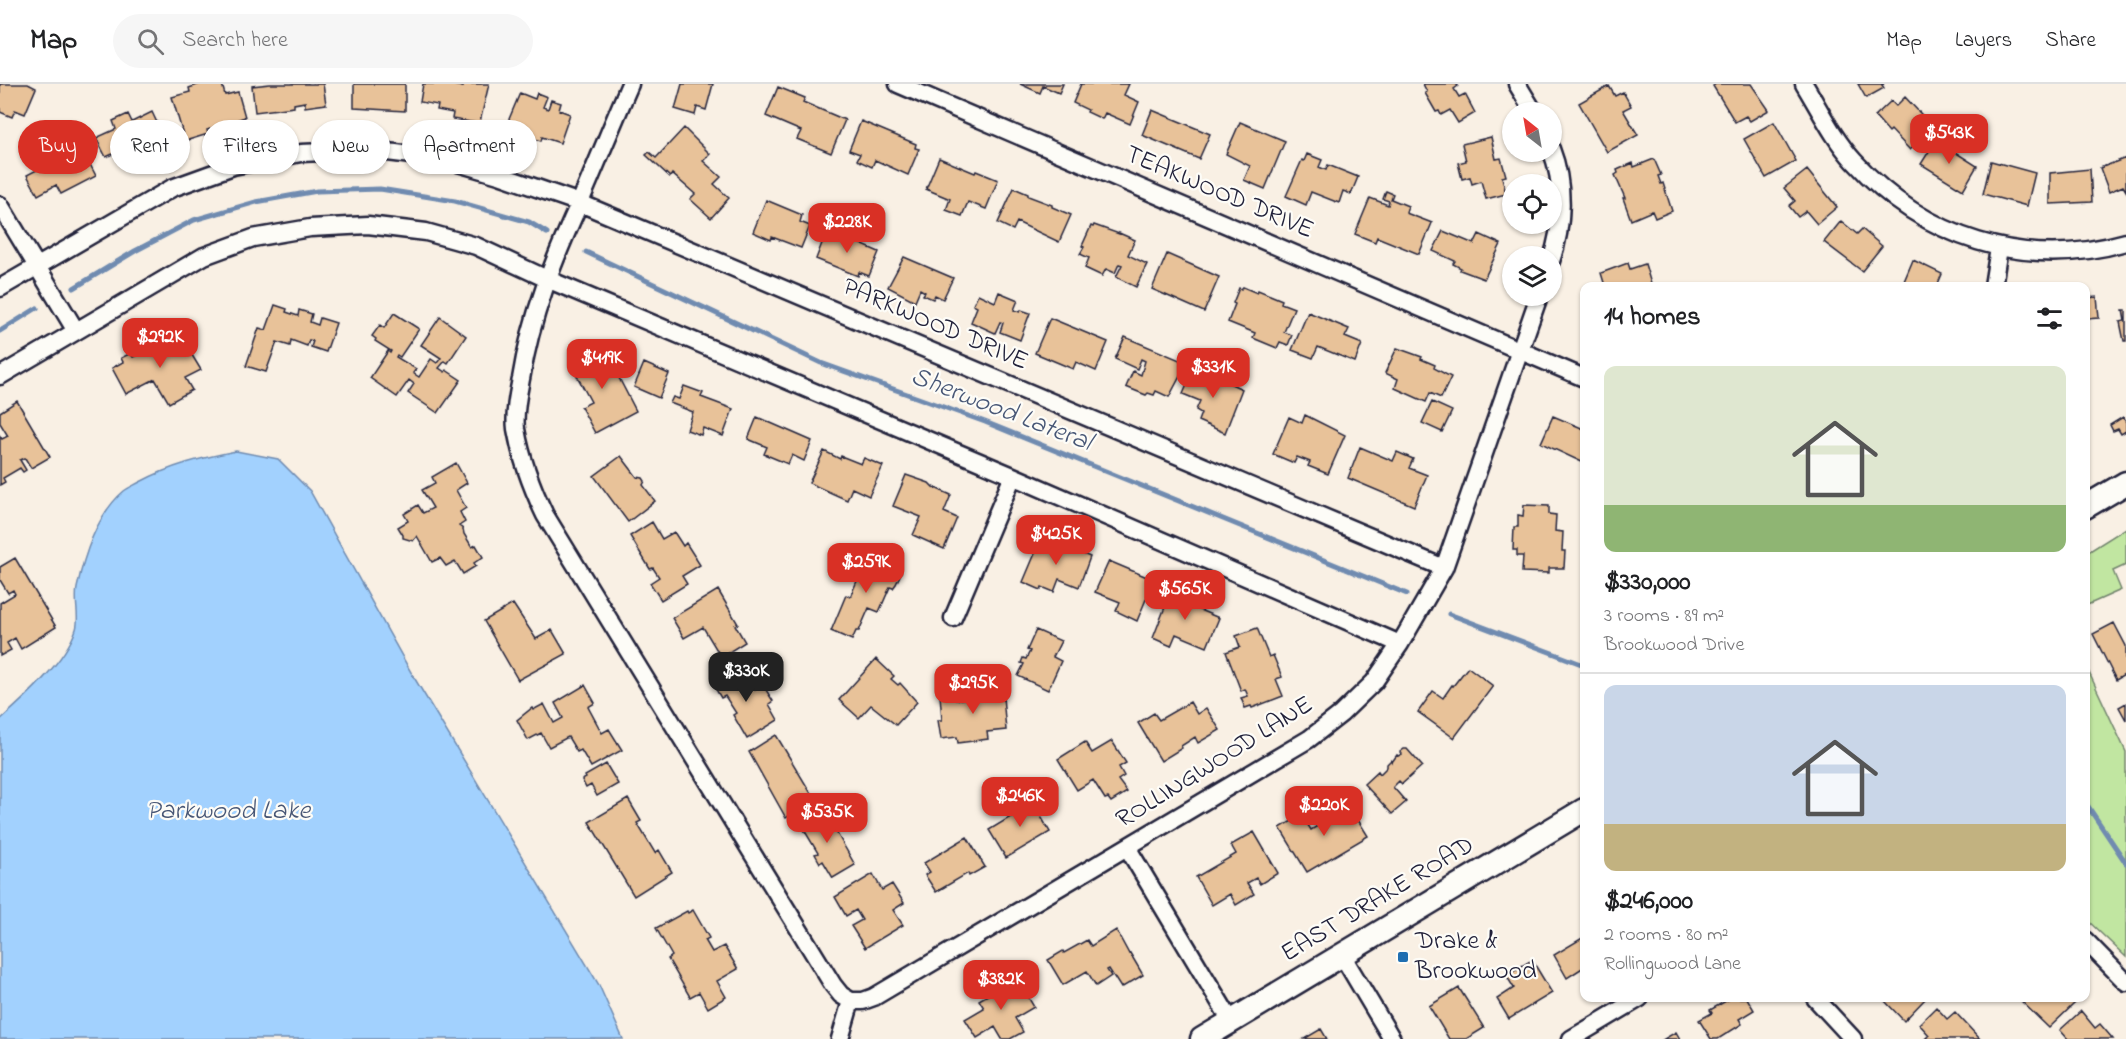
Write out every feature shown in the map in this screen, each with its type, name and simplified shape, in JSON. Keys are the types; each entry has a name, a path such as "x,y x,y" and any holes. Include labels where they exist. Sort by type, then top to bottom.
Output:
{"main road":[{"path":"2090,504 2126,483"},
{"name":"EAST DRAKE ROAD","path":"1202,1039 1580,812"}],"street":[{"path":"630,84 547,279 535,314 526,346 518,393 516,427 530,480 541,506 833,985 850,1001 840,1039"},
{"name":"TEAKWOOD DRIVE","path":"898,84 1580,376"},
{"path":"1517,84 1528,102"},
{"path":"1804,84 1853,160 1877,184 1907,207 1942,228 1999,248 2034,253 2111,246 2126,242"},
{"name":"PARKWOOD DRIVE","path":"0,288 172,188 233,166 301,153 371,150 444,159 499,175 576,210 1444,568"},
{"path":"1554,162 1560,186 1561,212 1556,246"},
{"path":"0,205 76,331"},
{"path":"0,376 204,256 253,238 310,228 368,225 426,232 476,246 547,279 1013,476 1400,644"},
{"path":"1994,282 1999,248"},
{"name":"ROLLINGWOOD LANE","path":"850,1001 863,1001 874,997 1309,739 1341,714 1374,682 1400,644 1444,568 1535,306"},
{"path":"953,618 1013,476"},
{"path":"1127,847 1231,1021"},
{"path":"2090,945 2126,982"},
{"path":"1342,955 1392,1039"},
{"path":"1571,1039 1633,1002"},
{"path":"1819,1002 1853,1039"}],"green space":[{"path":"2126,528 2126,565 2113,571 2121,590 2090,604 2090,551"},
{"path":"2090,675 2126,752 2126,957 2090,923"}],"water":[{"name":"Parkwood Lake","path":"236,451 278,459 310,491 412,674 599,985 623,1039 0,1039 0,720 43,679 71,641 77,624 76,593 84,562 93,535 115,500 128,488 164,471 199,459"}],"building":[{"path":"0,84 28,84 36,88 25,114 15,110 12,117 0,112"},
{"path":"200,84 222,84 225,95 238,92 245,117 236,120 202,120 202,136 190,139 190,120 179,120 172,97 190,92 189,88"},
{"path":"323,84 326,104 305,107 305,102 294,104 294,107 255,112 252,86"},
{"path":"354,84 405,84 405,111 354,108"},
{"path":"423,84 448,84 463,87 463,84 489,84 480,120 452,119 453,113 437,110 438,105 420,102"},
{"path":"682,84 713,84 706,110 697,107 695,115 675,109"},
{"path":"1020,84 1063,84 1059,93 1043,86 1040,93"},
{"path":"1081,84 1129,84 1124,95 1139,102 1130,124 1105,113 1102,119 1073,103"},
{"path":"1423,84 1456,84 1458,86 1454,89 1459,97 1465,94 1475,113 1458,123 1450,110 1441,115 1439,111 1436,112 1425,93 1427,92"},
{"path":"1716,84 1751,84 1769,110 1750,121 1746,116 1735,122 1713,86"},
{"path":"1858,84 1884,84 1882,85 1884,88 1866,98"},
{"path":"1609,86 1615,96 1623,92 1631,106 1623,110 1638,135 1607,152 1579,103"},
{"path":"778,87 805,98 803,102 845,120 831,153 797,139 801,131 766,116"},
{"path":"520,93 535,99 537,93 547,97 543,107 548,109 551,100 561,103 559,110 570,114 560,143 542,137 541,141 537,140 537,120 509,120"},
{"path":"1905,97 1934,128 1910,150 1875,116 1891,101 1896,106"},
{"path":"1152,110 1210,134 1199,159 1142,135"},
{"path":"152,112 156,120 136,120"},
{"path":"128,114 131,120 115,120"},
{"path":"861,121 916,144 915,148 919,149 908,175 875,160 872,167 857,160 860,154 849,150"},
{"path":"1240,122 1285,141 1265,189 1244,180 1250,166 1226,154"},
{"path":"1774,122 1796,161 1766,178 1744,139"},
{"path":"684,128 710,154 703,161 721,177 714,184 729,198 711,218 690,199 695,194 672,174 670,177 646,155 649,152 656,158"},
{"path":"110,132 110,155 106,157 98,137"},
{"path":"1491,137 1496,159 1501,158 1505,174 1502,174 1502,195 1486,199 1481,181 1472,184 1470,177 1462,179 1458,163 1466,161 1462,144"},
{"path":"1936,140 1977,166 1963,190 1921,164"},
{"path":"1307,154 1322,160 1319,167 1326,170 1328,165 1358,177 1351,194 1343,191 1339,203 1311,192 1306,205 1286,196"},
{"path":"939,158 998,180 986,209 968,202 962,216 946,210 950,199 926,189"},
{"path":"2126,158 2126,191 2123,186 2109,192 2100,168"},
{"path":"1654,159 1672,211 1655,218 1652,211 1631,220 1615,175 1618,173 1617,170 1633,163 1634,167"},
{"path":"1991,161 2035,173 2027,206 1983,194"},
{"path":"2090,169 2092,202 2050,204 2050,173"},
{"path":"1807,170 1837,207 1817,224 1806,211 1798,217 1789,206 1795,201 1784,188"},
{"path":"95,174 96,176 61,194 56,185 38,195 27,175"},
{"path":"1014,188 1071,215 1059,242 1017,222 1013,230 998,223"},
{"path":"1386,191 1393,194 1391,199 1408,206 1406,213 1432,223 1419,254 1377,237 1375,242 1355,234 1370,198 1388,205 1389,201 1383,199"},
{"path":"766,200 802,215 800,222 810,226 801,248 772,237 771,240 753,232"},
{"path":"1841,221 1857,234 1862,229 1882,246 1862,271 1824,242"},
{"path":"1094,225 1135,240 1128,255 1147,264 1136,287 1116,277 1122,265 1119,264 1115,273 1106,269 1102,276 1085,268 1089,258 1080,254 1091,226"},
{"path":"827,230 844,237 846,232 859,237 856,242 879,252 869,276 859,272 858,276 816,259"},
{"path":"1443,231 1474,244 1479,234 1501,244 1484,279 1460,270 1461,268 1453,264 1455,261 1433,251"},
{"path":"1167,254 1219,277 1204,312 1152,289"},
{"path":"904,257 953,278 943,299 935,295 933,299 923,295 925,292 920,289 915,301 888,287"},
{"path":"1913,260 1942,274 1939,282 1904,282"},
{"path":"1628,263 1630,269 1645,264 1650,282 1604,282 1601,273"},
{"path":"1243,287 1257,293 1258,290 1294,308 1284,332 1292,335 1288,345 1280,342 1277,348 1253,338 1255,333 1228,322 1239,288"},
{"path":"999,292 1018,300 1014,310 1030,313 1020,340 1000,332 1003,323 1000,322 995,333 971,322 977,307 973,305 978,294 995,302"},
{"path":"2097,297 2099,318 2090,319 2090,298"},
{"path":"275,305 298,316 299,310 312,314 310,322 318,325 320,318 336,323 326,352 311,347 313,341 309,340 307,346 291,340 290,346 277,342 266,372 246,366 259,328 266,330"},
{"path":"2123,310 2126,310 2126,341 2124,341 2120,322 2125,321"},
{"path":"1308,312 1349,329 1345,337 1362,344 1355,362 1318,347 1313,358 1292,350"},
{"path":"394,313 419,329 400,357 397,355 396,357 416,369 413,373 419,377 431,359 437,363 441,358 421,345 440,317 466,336 448,363 445,361 439,368 461,380 438,413 408,393 414,384 409,380 397,397 370,378 388,351 390,353 391,351 375,341 376,339 372,336 380,325 384,328"},
{"path":"1050,318 1108,342 1096,371 1076,362 1073,369 1035,353"},
{"path":"178,332 201,370 185,378 192,390 169,403 155,379 126,394 112,368 123,362 121,358 131,353 133,357 157,346 158,348 164,344 162,341"},
{"path":"1125,337 1187,363 1169,397 1156,391 1154,395 1148,393 1146,395 1126,387 1133,371 1141,375 1145,361 1141,359 1137,369 1115,359"},
{"path":"602,345 636,411 595,433 581,407 591,402 576,374 579,372 573,360"},
{"path":"1397,348 1422,357 1421,359 1435,365 1434,368 1451,377 1441,398 1430,393 1426,402 1395,388 1398,379 1385,373"},
{"path":"644,363 669,374 659,398 634,387"},
{"path":"1195,367 1242,389 1225,433 1198,421 1201,413 1196,410 1200,401 1183,394"},
{"path":"684,386 703,393 701,397 733,409 723,436 703,428 701,435 687,430 693,412 670,403 673,397 679,399"},
{"path":"17,401 50,457 31,468 25,458 20,460 26,470 23,472 20,468 3,478 5,482 0,485 0,436 2,439 8,436 0,423 0,412"},
{"path":"1432,402 1452,411 1442,432 1422,423"},
{"path":"1305,415 1345,435 1328,474 1308,466 1310,462 1297,457 1294,463 1273,454 1289,417 1302,423"},
{"path":"1553,416 1580,427 1580,461 1541,443"},
{"path":"757,417 812,441 804,461 792,455 788,464 764,454 767,447 748,439"},
{"path":"2123,417 2126,422 2126,431 2121,434 2118,429 2113,431 2110,425"},
{"path":"1360,447 1393,461 1397,452 1413,459 1409,468 1427,475 1414,506 1348,478"},
{"path":"824,451 840,459 841,456 861,464 864,458 883,466 869,496 852,488 847,500 809,483"},
{"path":"621,456 637,477 643,478 645,481 643,485 655,501 628,522 594,476"},
{"path":"456,463 467,483 456,490 466,508 460,512 465,522 459,526 463,529 472,547 476,545 483,557 474,563 476,566 463,574 455,561 446,566 440,558 432,562 417,536 413,541 403,538 398,527 408,521 404,514 418,505 423,513 433,508 422,490 435,483 432,477"},
{"path":"906,475 929,483 951,495 944,512 957,518 944,549 913,535 921,517 893,506"},
{"path":"1524,505 1549,506 1549,514 1556,515 1555,531 1563,532 1564,568 1549,568 1549,573 1522,572 1523,556 1517,556 1517,550 1513,550 1514,527 1518,527 1518,515 1523,516"},
{"path":"652,522 662,539 674,532 683,546 686,543 700,565 682,576 687,584 661,600 650,583 659,577 653,568 650,569 630,536"},
{"path":"1042,537 1060,545 1061,542 1072,546 1071,549 1090,557 1079,587 1059,579 1054,592 1042,587 1041,590 1023,582"},
{"path":"862,551 901,568 901,573 893,588 890,587 879,612 869,608 859,631 856,631 852,640 831,631 846,595 850,597 861,572 854,569"},
{"path":"15,558 56,627 21,649 15,638 7,643 11,650 0,656 0,603 15,594 13,590 8,593 0,580 0,567"},
{"path":"1109,561 1154,580 1137,621 1116,611 1120,602 1095,592"},
{"path":"1172,589 1193,598 1190,606 1219,618 1207,647 1176,634 1171,646 1153,638"},
{"path":"718,590 738,624 735,625 745,642 721,657 703,627 684,638 672,618"},
{"path":"513,604 536,639 552,630 566,654 518,680 484,621"},
{"path":"2114,623 2126,646 2126,674 2116,680 2093,634"},
{"path":"1257,628 1269,657 1273,655 1282,677 1276,679 1283,696 1252,708 1251,706 1245,708 1241,698 1248,696 1245,689 1241,691 1226,652 1240,647 1236,636"},
{"path":"1036,630 1061,641 1053,657 1061,661 1048,690 1018,676 1024,664 1021,663 1023,658 1026,659 1030,651 1027,650"},
{"path":"876,659 894,676 891,679 898,685 900,683 917,702 896,725 871,705 859,718 839,700"},
{"path":"733,667 743,683 749,680 755,690 763,685 773,701 769,704 778,720 747,739 733,715 736,713 725,696 721,698 711,681"},
{"path":"1468,667 1493,686 1454,738 1418,712 1433,691 1443,698"},
{"path":"585,685 595,703 588,707 602,733 609,729 622,750 591,767 581,750 577,752 568,737 549,747 541,733 528,740 517,720 532,708 533,710 544,704 554,723 563,718 555,703"},
{"path":"1002,686 1006,730 987,732 988,739 958,743 957,737 941,739 938,720 942,720 940,695 955,694 956,700 973,697 972,690"},
{"path":"1190,702 1197,714 1206,708 1220,730 1198,743 1195,737 1161,761 1138,723 1154,713 1159,720"},
{"path":"2126,703 2126,720 2119,707"},
{"path":"776,735 815,800 786,818 749,752"},
{"path":"1112,741 1126,763 1119,767 1124,776 1118,780 1127,792 1111,802 1108,798 1105,799 1093,780 1077,790 1058,759 1085,742 1092,753"},
{"path":"1407,749 1422,766 1402,784 1399,781 1393,787 1406,802 1392,814 1364,784 1378,771 1380,774 1391,760 1392,762 1397,755 1402,754 1400,752"},
{"path":"606,764 618,784 597,796 591,785 586,788 582,780"},
{"path":"1029,796 1050,832 1006,858 989,830 1014,815 1010,807"},
{"path":"628,799 641,821 637,823 655,853 659,850 672,872 634,896 589,822"},
{"path":"1347,802 1368,836 1307,872 1280,828 1302,815 1311,830 1329,819 1326,814"},
{"path":"823,809 855,865 833,878 823,861 820,863 815,854 818,853 800,823"},
{"path":"1254,832 1278,873 1260,884 1256,878 1247,883 1254,894 1236,905 1230,894 1212,905 1196,877 1236,854 1231,845"},
{"path":"967,837 985,867 969,876 968,873 936,892 925,875 930,872 924,863"},
{"path":"873,874 882,890 892,884 904,903 893,910 903,925 865,948 851,926 862,920 856,910 846,916 835,897"},
{"path":"693,910 709,938 705,940 712,952 724,946 738,969 717,981 726,997 708,1008 699,992 690,997 668,959 672,956 656,928"},
{"path":"1116,930 1143,975 1121,988 1109,969 1107,970 1111,976 1096,986 1087,971 1063,985 1048,960 1087,940 1091,946"},
{"path":"1580,939 1580,970 1567,978 1554,955"},
{"path":"1532,960 1552,993 1509,1019 1497,999 1514,988 1506,975"},
{"path":"1017,978 1034,1007 1015,1018 1023,1032 1010,1039 1002,1039 995,1027 977,1038 965,1019 984,1008 979,1000"},
{"path":"1459,988 1484,1028 1466,1039 1449,1039 1429,1006"},
{"path":"1724,1002 1749,1002 1754,1010 1739,1019 1742,1024 1718,1039 1711,1039 1699,1020 1712,1013 1710,1010"},
{"path":"1886,1002 1922,1002 1904,1021"},
{"path":"2022,1002 2075,1003 2049,1028"},
{"path":"1936,1007 1947,1019 1955,1012 1980,1039 1925,1039 1929,1035 1919,1024"},
{"path":"2081,1011 2095,1028 2100,1024 2113,1039 2068,1039 2060,1030"},
{"path":"1321,1029 1327,1039 1304,1039"},
{"path":"1676,1032 1680,1039 1664,1039"}],"waterway":[{"name":"Sherwood Lateral","path":"74,288 135,251 194,220 256,202 317,191 380,189 455,201 529,222 547,233"},
{"name":"Sherwood Lateral","path":"586,252 821,363 985,422 1407,594"},
{"name":"Sherwood Lateral","path":"0,331 37,308"},
{"name":"Sherwood Lateral","path":"1449,614 1580,663"},
{"name":"Sherwood Lateral","path":"2090,809 2126,863"}],"place":[{"name":"Drake & Brookwood","path":"1403,957"}]}
